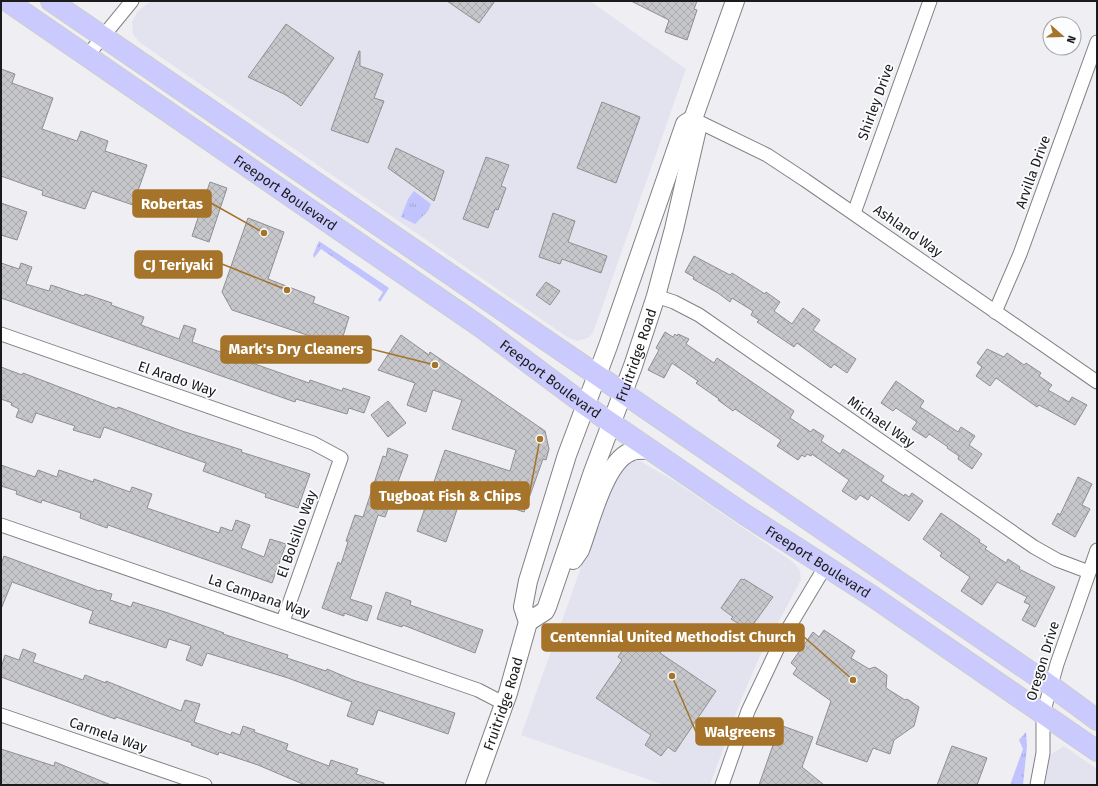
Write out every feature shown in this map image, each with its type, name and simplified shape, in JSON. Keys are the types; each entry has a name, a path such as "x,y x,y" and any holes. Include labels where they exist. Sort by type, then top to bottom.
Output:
{"main road":[{"name":"Freeport Boulevard","path":"7,1 482,328 585,405 826,567 872,596 1097,751"},
{"name":"Freeport Boulevard","path":"51,1 1051,686 1097,720"},
{"name":"Fruitridge Road","path":"475,785 505,704 528,622 523,607 528,581 567,455 682,131 685,124 693,119 735,1"},
{"name":"Fruitridge Road","path":"528,622 545,611 557,582 593,472 624,393 656,296 691,158 697,129 693,119"},
{"path":"557,582 580,550 607,476 618,460 630,452 652,450"}],"street":[{"path":"87,56 132,1"},
{"name":"Shirley Drive","path":"854,213 930,1"},
{"name":"Arvilla Drive","path":"995,312 1020,254 1097,42"},
{"name":"Ashland Way","path":"693,119 767,155 854,213 1097,382"},
{"name":"Michael Way","path":"656,296 674,302 699,315 1034,547 1058,560 1089,572"},
{"name":"El Arado Way","path":"1,334 313,443 341,458"},
{"name":"El Bolsillo Way","path":"283,621 341,458"},
{"name":"La Campana Way","path":"1,525 283,621 478,690 505,704"},
{"name":"Oregon Drive","path":"1037,785 1043,753 1043,714 1097,550"},
{"path":"722,785 748,711 783,637 826,567"},
{"name":"Carmela Way","path":"1,715 205,785"}],"shaded area":[{"path":"151,1 590,1 686,69 593,333 588,338 577,341 567,337 139,42 133,34 132,22 138,11"},
{"path":"634,460 640,461 676,482 793,562 800,570 801,580 760,656 741,700 710,785 664,785 521,735 613,478 627,462"},
{"path":"1064,746 1097,769 1097,785 1045,785 1050,755"}],"green space":[{"path":"414,191 431,204 428,211 415,224 401,217 408,199"},
{"path":"319,241 389,288 380,302 378,300 383,292 321,249 314,258 313,255"},
{"path":"1026,732 1027,746 1023,785 1010,785 1023,749 1019,740"}],"building":[{"path":"447,1 495,1 479,23"},
{"path":"631,1 697,1 694,9 697,10 687,40 665,32 669,20"},
{"path":"286,24 334,58 301,106 286,95 248,77"},
{"path":"359,51 360,66 383,74 374,98 384,101 368,143 331,130"},
{"path":"1,69 15,74 12,83 53,98 42,129 77,141 81,131 108,141 105,151 147,165 133,205 92,191 85,209 42,195 43,191 1,176"},
{"path":"602,102 640,117 616,183 577,168"},
{"path":"396,148 444,171 434,201 388,168"},
{"path":"486,157 509,165 501,186 506,188 498,210 495,209 488,228 463,219"},
{"path":"210,182 227,188 209,242 192,236"},
{"path":"1,203 27,212 17,240 1,235"},
{"path":"553,213 575,221 568,242 607,256 601,273 562,259 560,264 539,257"},
{"path":"248,218 284,232 268,279 315,297 313,303 349,317 340,346 232,310 222,292"},
{"path":"694,256 730,275 732,273 765,294 766,292 780,302 774,311 792,324 803,308 820,320 813,330 856,359 847,373 834,364 831,368 797,343 794,347 757,322 759,320 751,315 753,311 732,298 730,302 718,293 693,279 694,277 685,272"},
{"path":"1,263 19,269 21,263 32,267 26,284 49,291 51,285 84,296 85,294 112,303 111,305 144,317 141,325 179,339 184,325 196,329 192,342 309,383 310,380 342,391 343,388 370,397 364,413 349,408 347,414 296,399 295,402 1,298"},
{"path":"546,282 560,291 550,305 536,295"},
{"path":"665,332 673,337 675,334 677,336 678,334 689,339 686,344 714,363 717,358 794,411 790,418 811,432 813,429 824,436 821,441 840,454 843,449 884,476 881,481 904,496 905,494 909,497 912,493 923,501 909,521 871,495 868,500 860,495 856,500 842,491 849,480 812,454 811,456 807,454 805,457 802,455 798,460 777,446 781,440 735,409 733,411 696,383 698,381 672,363 664,378 648,370 659,350 656,348"},
{"path":"401,335 429,355 430,352 545,431 549,449 546,460 543,459 524,512 463,492 446,542 417,531 445,450 510,471 516,450 452,429 462,400 433,390 426,412 407,405 415,383 378,370"},
{"path":"987,349 1004,357 1007,353 1024,365 1026,363 1041,373 1039,376 1052,385 1048,390 1069,402 1072,397 1087,405 1075,425 1039,405 1037,407 996,378 990,386 976,376 982,367 977,363"},
{"path":"1,367 22,375 23,373 117,409 118,407 182,431 242,450 241,452 310,474 298,508 265,497 266,494 203,471 206,463 104,427 100,438 73,430 75,426 36,413 32,423 16,417 19,409 11,405 12,403 1,399"},
{"path":"896,381 924,401 920,407 958,432 961,427 975,436 969,445 982,454 972,469 958,459 959,456 947,448 948,447 929,434 926,438 912,429 917,422 896,408 893,411 881,403"},
{"path":"388,401 406,423 388,437 371,415"},
{"path":"388,448 408,455 385,517 378,515 350,599 372,606 367,621 344,613 344,616 322,608 338,562 341,564 348,542 346,541 355,515 363,517 383,456 386,457"},
{"path":"1,465 35,477 38,470 57,477 59,470 93,482 94,479 130,492 132,487 152,494 147,508 219,533 221,527 232,531 236,520 250,525 241,548 264,557 270,539 286,544 272,583 108,525 107,528 80,518 81,513 42,500 41,503 16,494 17,491 1,486"},
{"path":"1078,477 1092,484 1082,505 1090,509 1075,537 1052,524 1058,513 1060,515"},
{"path":"941,513 980,540 979,542 987,547 985,549 1006,563 1008,559 1020,567 1019,569 1055,587 1035,627 1022,620 1030,605 1024,602 1027,597 997,582 982,605 961,591 970,577 940,556 942,553 923,539"},
{"path":"4,556 99,591 112,594 110,600 131,607 133,602 165,612 224,633 223,634 288,655 287,658 326,671 327,669 353,680 455,713 448,734 378,710 373,725 347,716 352,702 288,678 207,653 202,666 186,660 191,646 169,639 166,648 89,623 93,611 12,582 1,609 1,564"},
{"path":"741,579 744,579 773,597 749,630 731,619 733,617 721,608"},
{"path":"386,592 411,601 410,605 483,630 475,653 403,625 402,627 377,619"},
{"path":"636,630 663,649 660,653 716,691 675,752 668,747 661,756 645,745 651,735 596,698 622,660 618,657"},
{"path":"824,630 855,651 851,658 869,669 875,667 887,675 886,688 919,707 914,726 894,740 890,754 873,748 867,762 816,744 831,701 793,674 797,668 791,663 813,632 819,637"},
{"path":"23,649 36,654 33,662 83,680 85,675 106,683 106,681 181,711 185,700 200,704 194,722 231,735 232,732 240,735 243,726 255,730 254,732 288,744 286,750 329,766 331,760 358,769 356,774 384,783 384,785 305,785 258,765 219,752 218,755 191,745 192,743 116,717 115,719 1,677 1,668 5,655 19,660"},
{"path":"780,725 813,737 802,767 824,785 759,785"},
{"path":"952,746 987,758 977,785 937,785"},
{"path":"1,749 54,766 55,762 111,785 1,785"}],"place":[{"name":"Robertas","path":"264,233"},
{"name":"CJ Teriyaki","path":"287,290"},
{"name":"Mark's Dry Cleaners","path":"435,365"},
{"name":"Tugboat Fish & Chips","path":"540,439"},
{"name":"Walgreens","path":"672,676"},
{"name":"Centennial United Methodist Church","path":"853,680"}]}
